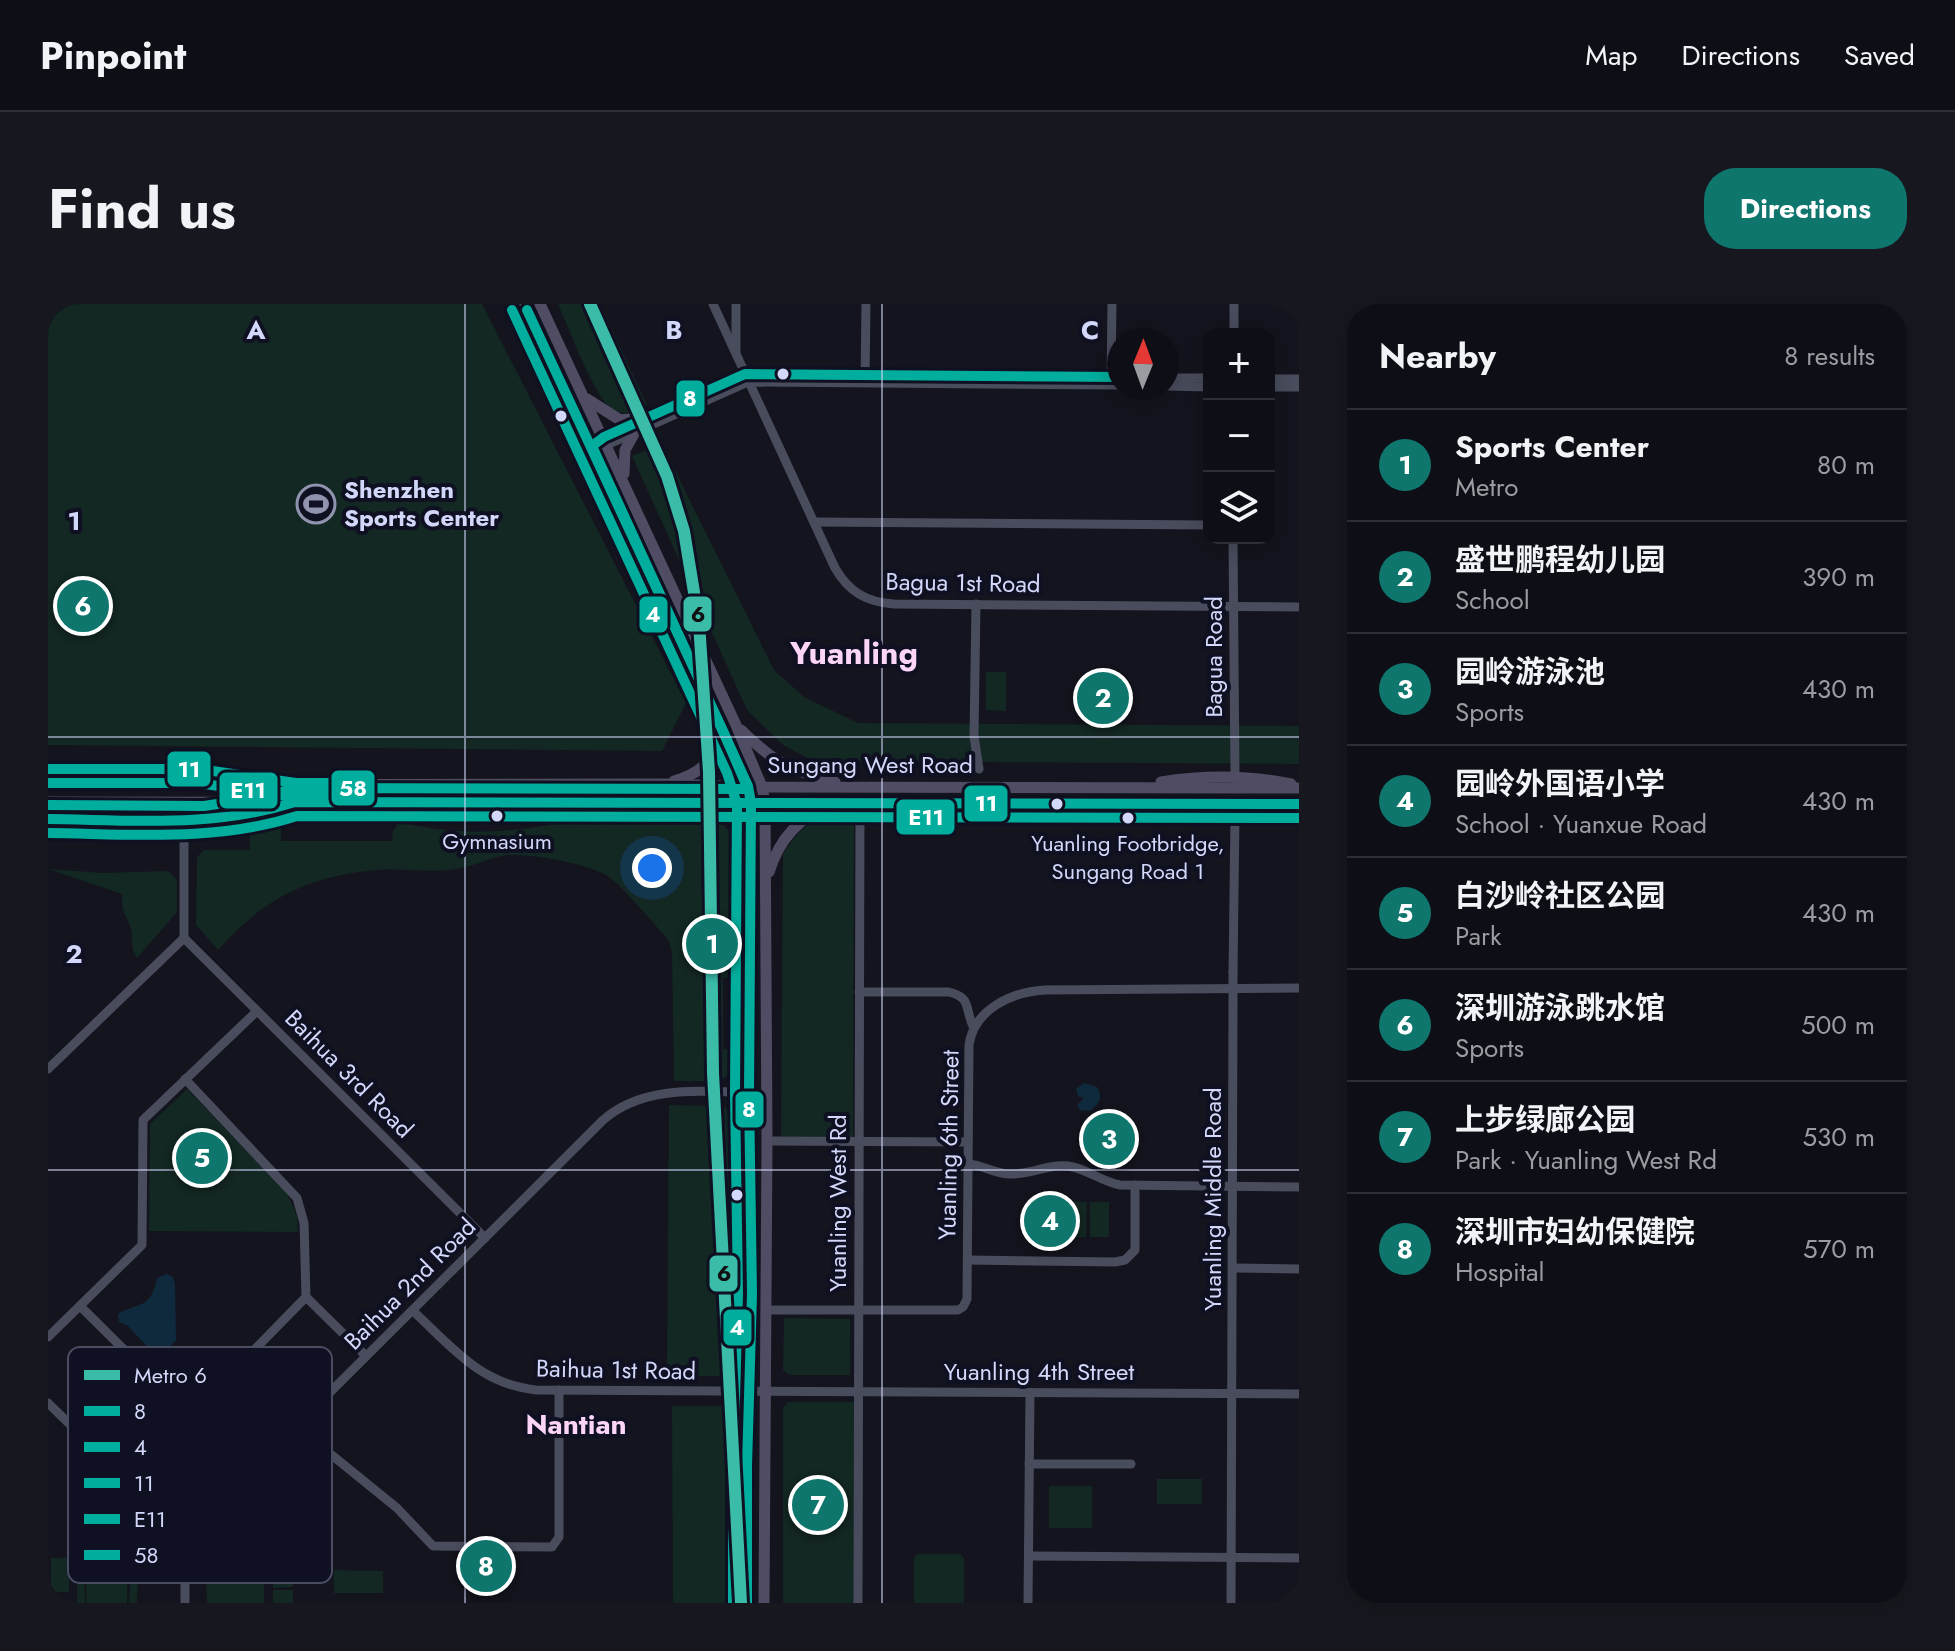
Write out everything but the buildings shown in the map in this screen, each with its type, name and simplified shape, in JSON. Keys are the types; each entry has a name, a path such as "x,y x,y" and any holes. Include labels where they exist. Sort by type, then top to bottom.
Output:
{"main road":[{"path":"525,304 748,786 751,803 749,1093 752,1294 747,1602"},
{"path":"540,304 736,725 762,787 765,803 767,1310 764,1603"},
{"path":"584,396 620,420 648,417"},
{"path":"625,482 624,456 627,443 635,432"},
{"path":"666,784 693,774 708,762 715,742 714,712"},
{"path":"736,725 766,755 780,764 851,786"},
{"name":"Sungang West Road","path":"48,769 199,769 296,783"},
{"path":"1130,788 1182,779 1235,777 1253,777 1299,787"},
{"path":"570,784 571,803"},
{"name":"Sungang West Road","path":"48,785 1299,787"},
{"path":"825,786 825,803"},
{"name":"Sungang West Road","path":"48,802 1299,805"},
{"name":"Sungang West Road","path":"48,819 184,820 278,809 295,802"},
{"path":"689,803 707,806 735,820 745,837 750,859"},
{"path":"765,884 775,854 794,827 809,815 838,803"},
{"path":"1128,803 1178,813 1235,815 1299,805"}],"street":[{"name":"Bagua 1st Road","path":"713,304 842,579 860,596 882,603 1299,607"},
{"path":"736,304 736,356"},
{"path":"865,380 866,304"},
{"path":"1112,304 1113,328"},
{"path":"1234,304 1234,328"},
{"path":"606,441 648,417 746,378 1107,381"},
{"path":"592,446 635,432 746,378"},
{"path":"1179,378 1203,378"},
{"path":"1275,379 1299,379"},
{"path":"1179,386 1203,387"},
{"path":"1275,387 1299,387"},
{"path":"814,522 1203,525"},
{"name":"Bagua Road","path":"1233,544 1235,777"},
{"path":"976,604 974,736 979,769"},
{"name":"Yuanling West Rd","path":"858,1603 860,803"},
{"name":"Yuanling Middle Road","path":"1231,1603 1235,815"},
{"path":"48,1069 184,938 184,820"},
{"name":"Baihua 3rd Road","path":"184,938 485,1238"},
{"name":"Yuanling 6th Street","path":"767,1310 958,1310 963,1307 967,1299 968,1260 969,1045 974,1028 995,1005 1030,991 1299,988"},
{"path":"859,992 949,992 960,995 967,1003 974,1028"},
{"path":"48,1337 142,1245 143,1120 257,1011"},
{"path":"185,1079 297,1198 304,1223 306,1297 366,1356"},
{"name":"Baihua 2nd Road","path":"332,1390 602,1121 619,1108 631,1101 673,1092 749,1093"},
{"path":"767,1141 968,1142"},
{"path":"968,1164 978,1164 1005,1174 1071,1166 1111,1184 1299,1187"},
{"path":"968,1260 1125,1260 1135,1250 1138,1185"},
{"path":"1233,1268 1299,1269"},
{"path":"257,1347 306,1297"},
{"path":"80,1306 121,1347"},
{"name":"Baihua 1st Road","path":"413,1311 482,1373 510,1385 559,1390 766,1392"},
{"path":"332,1455 397,1508 433,1546 552,1547 559,1537 559,1390"},
{"name":"Yuanling 4th Street","path":"766,1392 1299,1394"},
{"path":"1028,1603 1030,1393"},
{"path":"48,1403 68,1422"},
{"path":"1029,1464 1131,1464"},
{"path":"1033,1556 1299,1558"}],"green space":[{"name":"Shenzhen Sports Center","path":"48,304 482,304 686,703 662,751 48,745"},
{"path":"558,304 600,304 647,405 626,413 612,409 605,403 590,378"},
{"path":"662,444 774,670 804,697 858,723 1299,726 1299,764 813,761 783,745 747,710 632,456"},
{"path":"986,672 1006,672 1006,711 986,710"},
{"path":"835,814 854,815 853,1137 781,1137 783,854 804,828 818,819"},
{"path":"560,823 722,824 731,833 732,977 723,978 723,1049 730,1050 730,1072 721,1081 674,1081 672,952 668,939 610,878 584,866 509,855 452,870 377,870 329,878 288,893 270,904 218,950 196,925 197,857 204,850 250,850 250,829 281,827 281,841 392,841 398,824 476,832"},
{"path":"48,869 103,873 168,871 177,880 177,912 137,958 123,909 122,894"},
{"path":"187,1089 287,1193 297,1215 298,1232 149,1231 150,1124"},
{"path":"669,1105 723,1106 730,1111 729,1374 724,1376 677,1376 667,1365"},
{"path":"1068,1201 1087,1202 1086,1237 1067,1237"},
{"path":"1090,1202 1109,1202 1109,1237 1090,1237"},
{"path":"784,1318 850,1319 850,1375 789,1375 783,1370"},
{"path":"788,1402 854,1402 854,1603 783,1603 783,1408"},
{"path":"672,1406 721,1406 731,1417 732,1559 725,1603 673,1603"},
{"path":"1157,1479 1202,1479 1202,1504 1157,1504"},
{"path":"1049,1486 1092,1486 1092,1528 1049,1528"},
{"path":"917,1554 960,1554 964,1558 964,1603 914,1603 914,1558"},
{"path":"51,1558 68,1558 69,1592 51,1592"},
{"path":"334,1570 383,1571 383,1593 334,1593"},
{"path":"77,1583 85,1583 85,1603 77,1603"},
{"path":"86,1583 127,1583 127,1603 86,1603"},
{"path":"130,1583 138,1583 137,1603 129,1603"},
{"path":"206,1583 264,1583 264,1603 207,1603"},
{"path":"273,1583 293,1583 293,1587 273,1588"},
{"path":"273,1590 293,1590 293,1603 273,1603"}],"water":[{"path":"1084,1083 1097,1087 1100,1094 1098,1103 1090,1111 1080,1110 1077,1105 1084,1098 1078,1096 1076,1089"},
{"path":"1120,1111 1129,1118 1129,1136 1124,1147 1109,1157 1092,1143 1084,1124 1094,1114"},
{"path":"166,1274 172,1276 175,1283 176,1341 169,1347 148,1347 127,1325 119,1322 118,1314 143,1304 151,1296 157,1278"}],"metro line":[{"name":"6","path":"590,304 667,476 684,531 699,623 709,772 713,1073 741,1603"}],"transit line":[{"name":"4","path":"512,310 727,773 737,804 735,1093 738,1294 733,1603"},
{"name":"58","path":"48,805 204,806 263,797 295,788 748,789 527,310"},
{"name":"8","path":"747,1603 752,1294 749,1093 751,803 748,786 592,446 604,437 745,374 1107,377"},
{"name":"11","path":"48,769 199,769 296,783 329,783"},
{"name":"E11","path":"48,783 198,783 294,797 329,797"},
{"name":"11","path":"48,819 203,819 234,816 295,802 1299,804"},
{"name":"E11","path":"48,833 205,833 236,830 297,816 1299,818"}],"place":[{"name":"Shenzhen Sports Center","path":"316,504"},
{"name":"深圳游泳跳水馆","path":"83,606"},
{"name":"盛世鹏程幼儿园","path":"1103,698"},
{"name":"Gymnasium","path":"497,816"},
{"name":"Yuanling Footbridge, Sungang Road 1","path":"1128,818"},
{"name":"Sports Center","path":"712,944"},
{"name":"园岭游泳池","path":"1109,1139"},
{"name":"白沙岭社区公园","path":"202,1158"},
{"name":"园岭外国语小学","path":"1050,1221"},
{"name":"上步绿廊公园","path":"818,1505"},
{"name":"深圳市妇幼保健院","path":"486,1566"}],"district":[{"name":"Yuanling","path":"854,653"},
{"name":"Nantian","path":"576,1424"}]}
